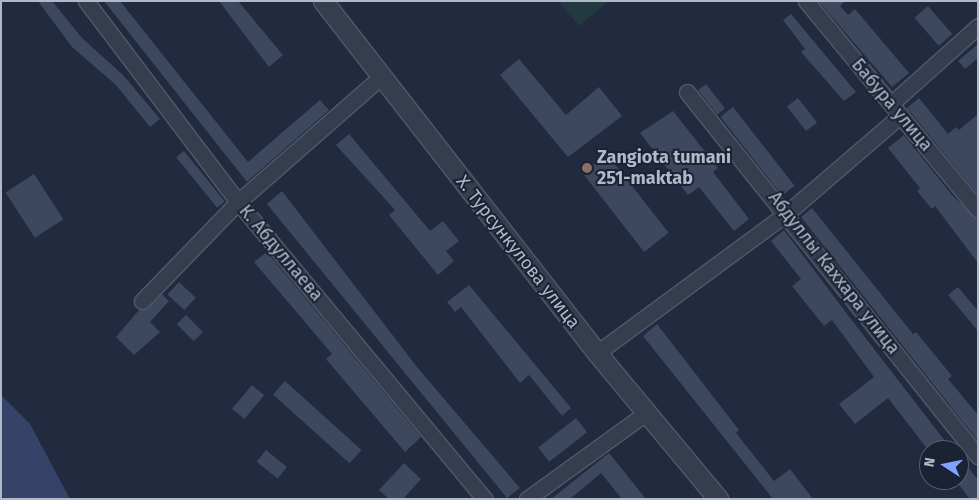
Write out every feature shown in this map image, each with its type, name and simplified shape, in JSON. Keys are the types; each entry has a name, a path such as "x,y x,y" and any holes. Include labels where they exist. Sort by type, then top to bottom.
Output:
{"street":[{"name":"К. Абдуллаева","path":"86,1 238,202 485,499"},
{"name":"Х. Турсункулова улица","path":"323,1 597,353 718,499"},
{"name":"Бабура улица","path":"806,1 897,109 978,210"},
{"path":"597,353 787,213 897,109 978,26"},
{"path":"142,301 238,202 382,76"},
{"name":"Абдуллы Каххара улица","path":"687,92 787,213 978,456"},
{"path":"527,499 647,412"}],"shaded area":[{"path":"558,1 609,1 579,26"}],"water":[{"path":"1,395 30,424 70,499 4,499 1,494"}],"building":[{"path":"38,1 52,1 82,38 124,76 160,119 150,127 116,85 72,47"},
{"path":"104,1 120,1 248,162 320,100 329,110 247,182"},
{"path":"219,1 238,1 283,55 269,67"},
{"path":"818,1 845,1 840,6 848,15 855,9 909,73 892,87"},
{"path":"928,6 952,34 939,46 914,18"},
{"path":"791,14 856,92 844,101 801,52 805,49 783,20"},
{"path":"978,44 978,58 965,69 958,61"},
{"path":"519,59 566,115 599,87 622,116 568,157 500,75"},
{"path":"706,84 725,108 717,115 698,90"},
{"path":"798,98 817,122 806,131 787,107"},
{"path":"919,98 948,134 956,127 959,130 978,114 978,195 907,108"},
{"path":"733,107 795,186 782,196 720,117"},
{"path":"673,111 718,168 713,172 749,219 734,231 699,187 688,195 640,133"},
{"path":"349,134 430,231 443,221 459,241 446,251 454,261 438,275 389,215 395,210 336,145"},
{"path":"904,135 952,195 978,219 978,263 935,206 932,209 917,191 920,188 888,148"},
{"path":"184,151 225,202 217,208 176,157"},
{"path":"607,154 669,233 644,252 583,173"},
{"path":"34,174 63,219 35,238 5,193"},
{"path":"282,191 417,367 520,488 507,498 267,204"},
{"path":"812,208 913,334 916,332 952,376 948,379 978,415 978,441 801,217"},
{"path":"784,230 944,440 920,440 888,398 855,424 839,404 874,377 832,320 824,326 792,286 801,279 771,241"},
{"path":"267,252 421,437 405,452 326,359 332,354 254,262"},
{"path":"179,282 196,298 184,310 167,294"},
{"path":"469,285 571,408 562,416 529,375 520,383 461,307 455,312 447,302"},
{"path":"958,287 978,311 978,331 948,295"},
{"path":"162,294 169,301 150,322 160,332 134,355 116,337 139,310 148,308"},
{"path":"186,315 203,332 194,341 177,324"},
{"path":"657,324 739,430 736,433 774,481 790,469 813,499 773,499 643,336"},
{"path":"285,381 362,450 349,463 273,394"},
{"path":"252,385 264,395 244,419 232,409"},
{"path":"576,418 587,432 549,462 538,448"},
{"path":"266,450 287,467 278,479 257,462"},
{"path":"609,453 646,499 622,499 601,473 570,499 551,499"},
{"path":"404,463 421,479 403,499 389,499 379,490"},
{"path":"969,469 978,480 978,499 970,499 963,490 969,490"}],"place":[{"name":"Zangiota tumani 251-maktab","path":"587,168"}]}
